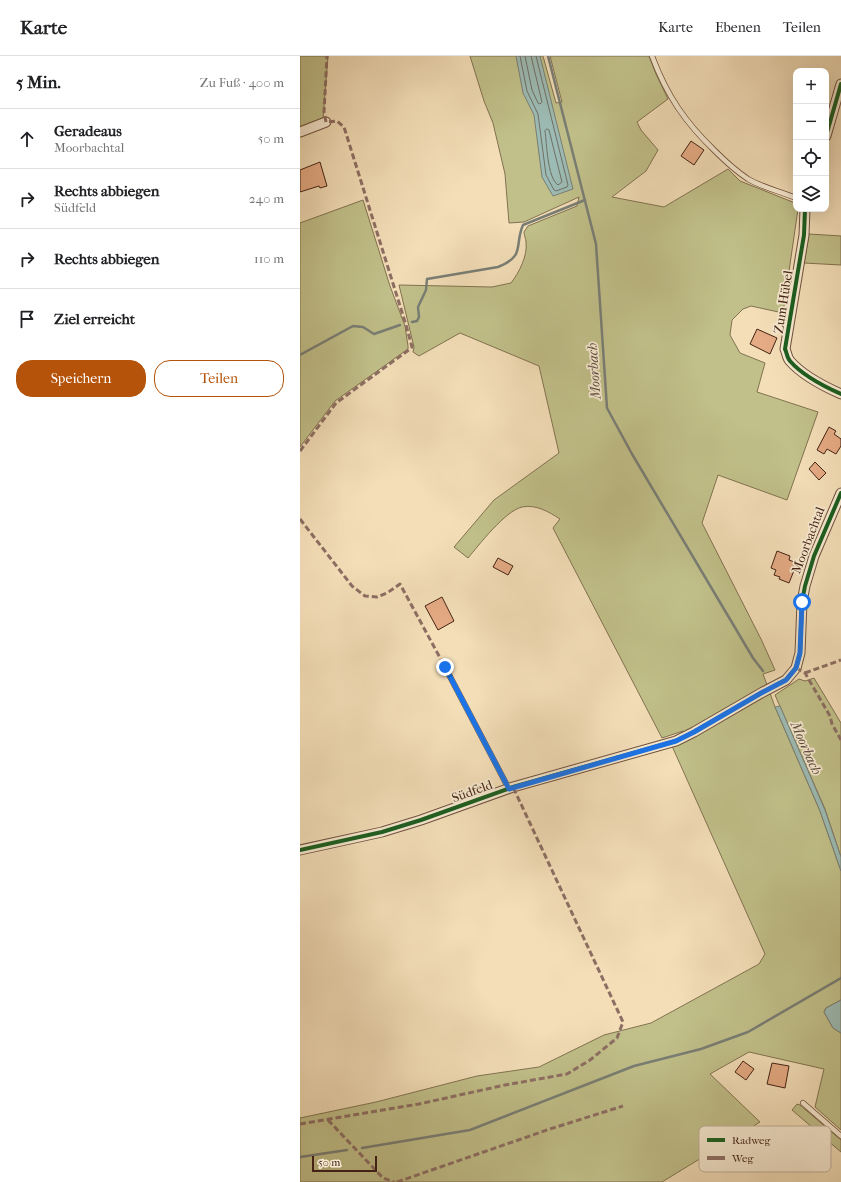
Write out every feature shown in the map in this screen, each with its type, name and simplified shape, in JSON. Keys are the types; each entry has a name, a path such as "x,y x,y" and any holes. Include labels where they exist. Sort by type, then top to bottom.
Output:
{"street":[{"path":"829,126 841,84"},
{"path":"300,132 326,122"},
{"name":"Zum Hübel","path":"805,212 804,235 785,349 789,360 800,370 822,385 841,394"},
{"name":"Moorbachtal","path":"796,668 800,653 802,602 805,586 814,556 841,493"},
{"name":"Südfeld","path":"300,850 382,832 509,789 676,741 786,680 796,668"}],"lane":[{"path":"652,56 674,102 683,117 731,167 749,180 793,197"},
{"path":"445,667 509,789"},
{"path":"803,1103 829,1126"},
{"path":"831,1127 841,1136"}],"shaded area":[{"path":"300,56 328,56 323,119 300,128"},
{"path":"470,56 543,56 556,103 562,102 550,56 649,56 668,99 637,122 641,130 658,150 646,171 612,197 664,207 728,169 740,181 793,202 793,212 798,212 783,313 751,306 743,309 732,320 730,335 740,353 765,363 757,392 818,412 787,500 718,475 702,523 761,639 775,670 763,674 775,707 820,811 841,871 841,1000 826,1008 824,1012 833,1028 841,1033 841,1130 815,1107 824,1069 749,1052 710,1074 760,1122 753,1126 699,1126 699,1159 662,1182 300,1182 300,1118 376,1102 477,1076 539,1067 604,1035 651,1023 759,964 765,954 672,746 687,740 683,731 662,738 553,528 560,519 547,511 527,506 522,507 515,510 500,521 468,558 454,547 494,500 559,453 539,366 460,333 419,356 413,352 414,347 399,285 492,287 511,283 520,269 526,252 524,232 528,226 577,206 579,197 524,222 509,223 505,174 493,123 484,101"},
{"path":"363,200 390,286 405,326 408,349 335,401 300,447 300,223"},
{"path":"809,234 841,236 841,265 804,263"},
{"path":"814,678 841,723 841,857 825,809 775,695 799,679 805,681"},
{"path":"797,1104 800,1105 825,1126 811,1126 792,1110"},
{"path":"831,1131 841,1140 841,1152 831,1143"}],"water":[{"path":"516,56 540,56 573,189 553,196 542,177 534,115 523,93"},
{"path":"780,706 825,810 841,857 841,871 820,811 775,707"},
{"path":"841,1000 841,1033 833,1028 824,1012 826,1008"}],"building":[{"path":"691,141 704,150 694,165 681,156"},
{"path":"320,162 327,186 320,188 319,186 300,192 300,170"},
{"path":"757,329 777,338 770,354 750,344"},
{"path":"829,427 836,431 834,434 841,439 841,446 836,454 827,449 824,454 817,450"},
{"path":"815,462 826,473 819,480 809,469"},
{"path":"777,551 790,556 789,560 797,563 789,583 774,575 776,570 771,568"},
{"path":"498,558 513,566 508,575 493,567"},
{"path":"442,597 454,621 438,630 425,606"},
{"path":"743,1061 754,1069 746,1080 735,1072"},
{"path":"772,1063 789,1066 785,1088 767,1084"}],"waterway":[{"name":"Moorbach","path":"548,56 596,244 607,408 632,454 753,658 763,671"},
{"path":"412,322 417,321 419,317 418,307 426,290 427,279 498,267 507,263 516,254 520,232 523,225 585,200"},
{"path":"300,355 353,326 363,327 374,334 400,325"},
{"path":"362,1148 470,1130 634,1066 701,1049 748,1032 841,978"},
{"path":"300,1157 347,1150"}],"marked path":[{"path":"300,451 336,403 412,347 344,127 337,121 326,122 324,112 327,56"},
{"path":"300,519 352,586 365,596 377,597 387,593 400,584 445,667"},
{"path":"805,673 841,660"},
{"path":"796,668 805,673 830,716 832,724 841,740"},
{"path":"300,1124 419,1104 505,1085 567,1074 590,1060 617,1038 623,1022 513,787"},
{"path":"397,1182 550,1129 623,1106"},
{"path":"328,1120 383,1178 394,1182"}],"cycle path":[{"path":"829,126 841,84"},
{"path":"805,212 804,235 785,349 789,360 807,376 841,394"},
{"path":"300,850 382,832 421,820 513,787 676,741 786,680 796,668 800,653 802,602 805,586 814,556 841,493"}],"route":[{"path":"445,667 509,789 676,741 786,680 796,668 800,653 802,602"}]}
